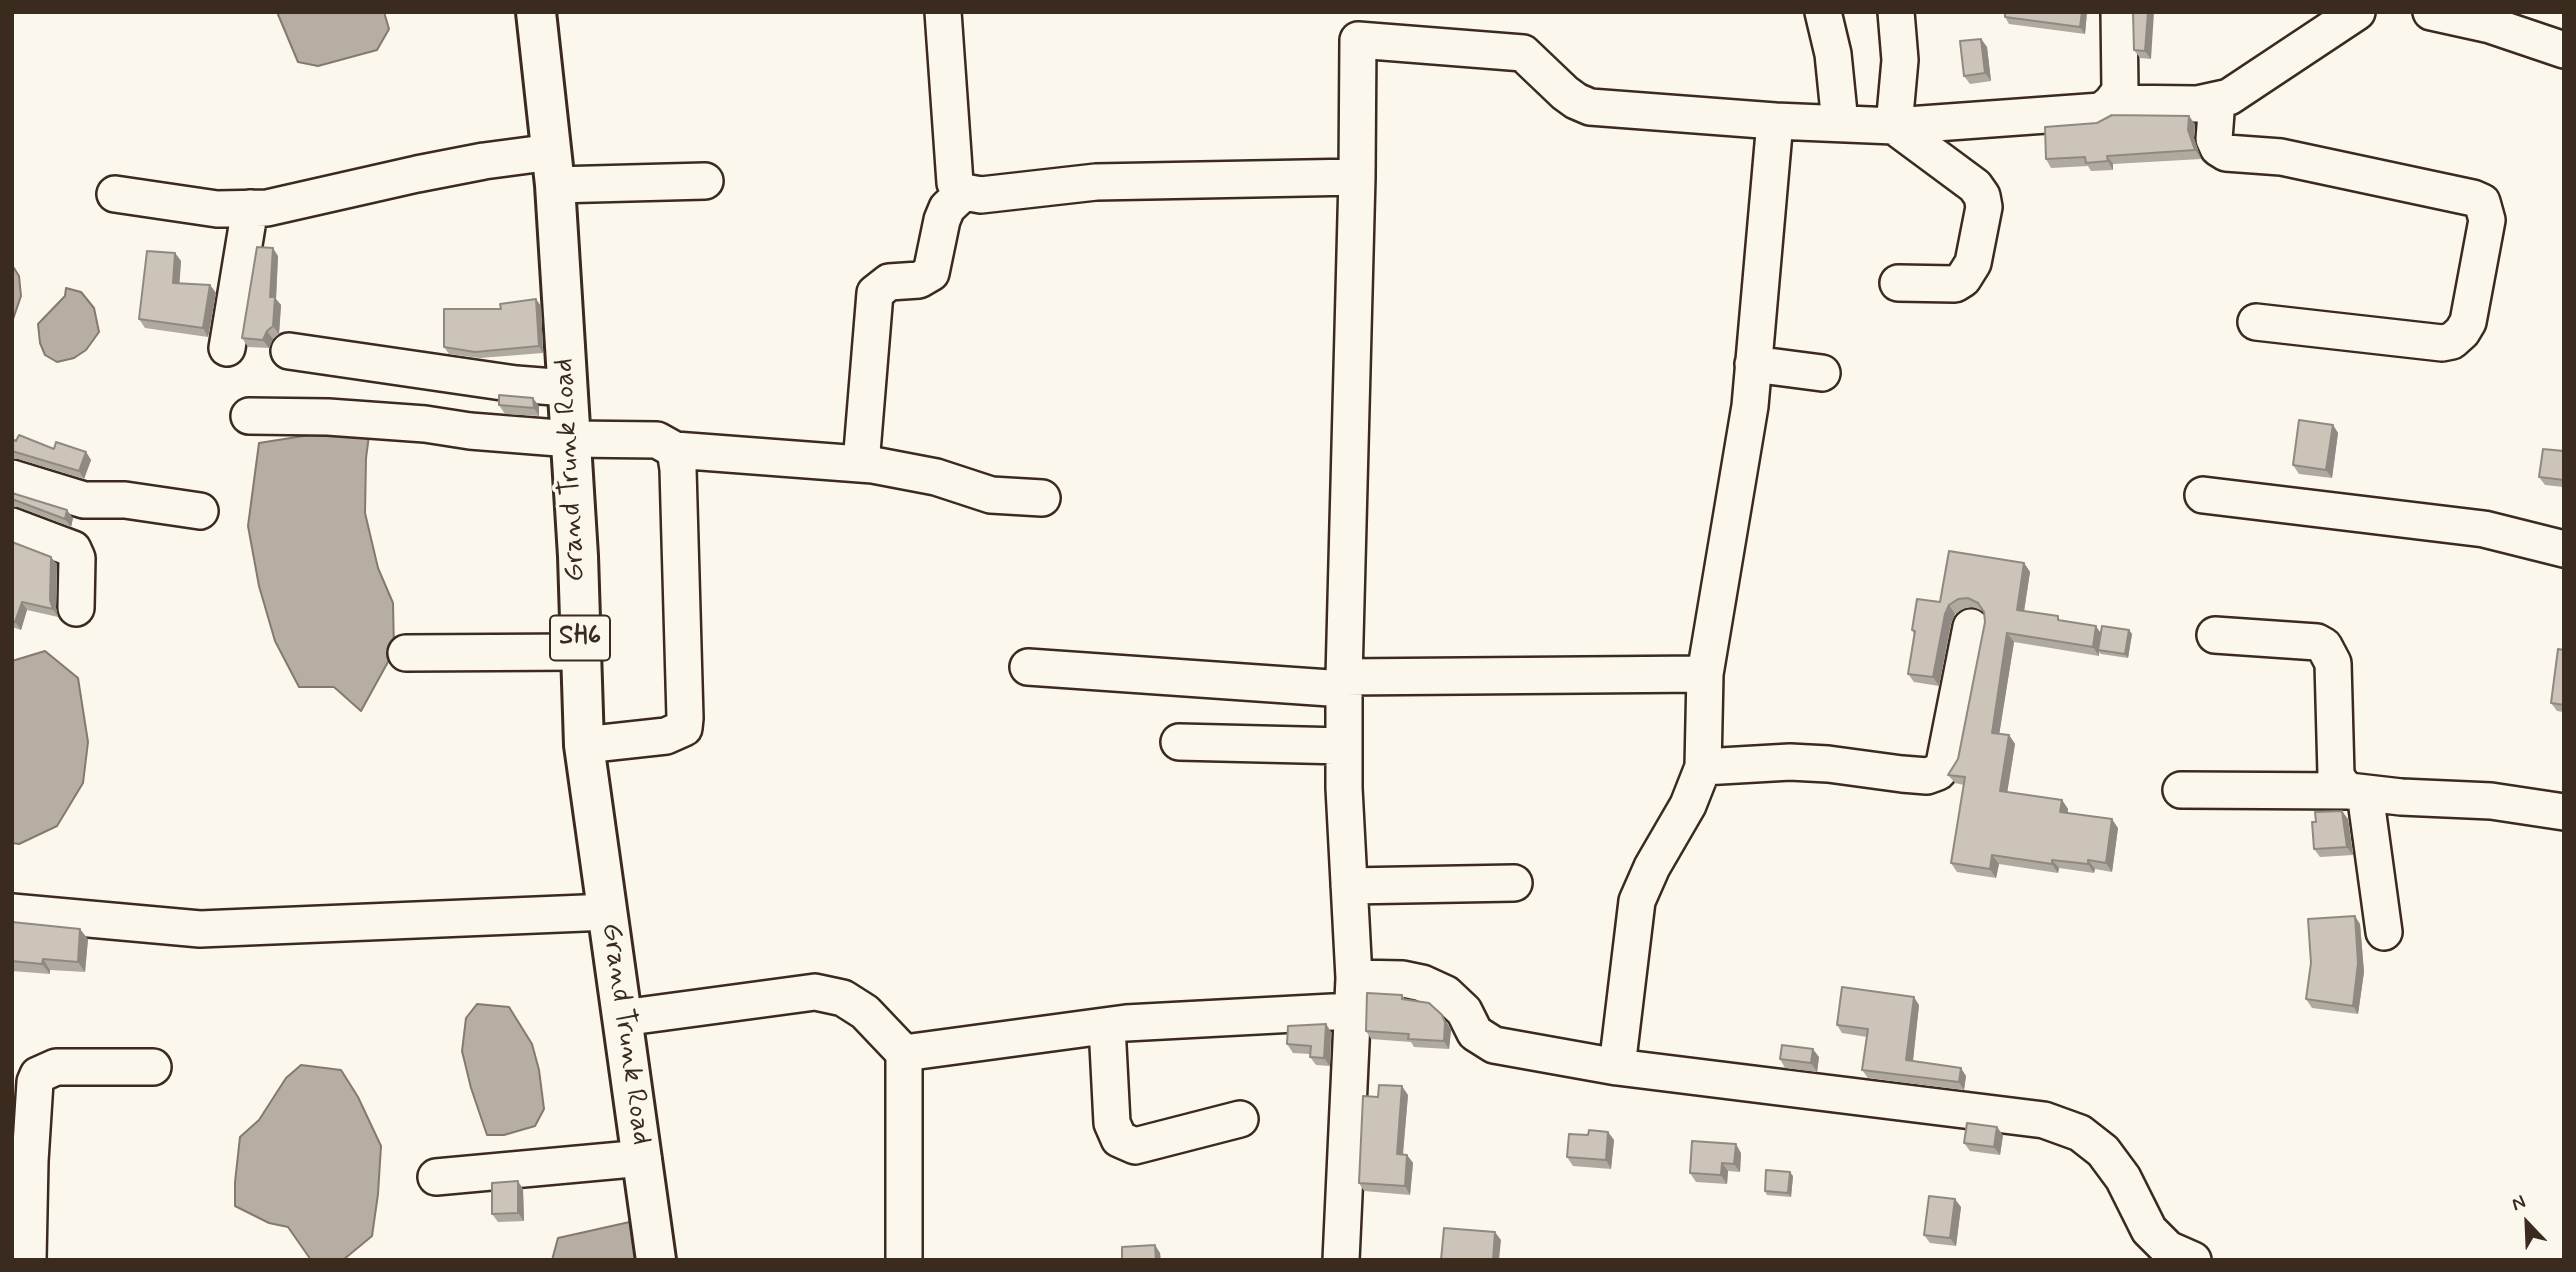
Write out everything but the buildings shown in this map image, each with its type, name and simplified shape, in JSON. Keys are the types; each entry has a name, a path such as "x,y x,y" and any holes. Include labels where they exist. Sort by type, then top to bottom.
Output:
{"main road":[{"name":"Grand Trunk Road","path":"536,12 553,168 571,439 584,745 656,1260"}],"street":[{"path":"1823,12 1833,54 1840,123"},
{"path":"1894,126 1900,60 1896,12"},
{"path":"1341,1260 1352,995 1344,683 1357,177 1357,26 1523,53 1565,93 1590,107 1775,121 1894,126 2101,111 2120,91 2119,12"},
{"path":"2111,103 2197,104 2217,100 2243,89 2357,12"},
{"path":"2431,12 2490,25 2564,50"},
{"path":"954,19 955,183 964,192 981,195 1096,182 1357,177"},
{"path":"2217,100 2214,139 2218,148 2226,153 2281,157 2473,198 2482,202 2487,220 2468,322 2452,341 2442,343 2256,322"},
{"path":"1617,1068 1637,901 1652,867 1688,805 1703,767 1705,674 1750,406 1775,121"},
{"path":"1894,126 1975,186 1982,196 1984,207 1973,263 1964,279 1955,284 1898,283"},
{"path":"115,194 217,209 250,208 306,201 471,164 705,181"},
{"path":"861,464 875,293 889,282 919,279 931,273 942,220 947,208 964,192"},
{"path":"227,348 250,208"},
{"path":"289,351 516,384 566,388"},
{"path":"1753,364 1822,373"},
{"path":"249,416 356,419 571,439 657,440 675,450 861,464 936,477 991,495 1042,498"},
{"path":"584,745 666,736 684,729 675,450"},
{"path":"12,478 84,500 125,500 200,511"},
{"path":"2203,495 2484,529 2564,549"},
{"path":"12,526 73,549 77,558 76,608"},
{"path":"1703,767 1790,762 1927,776 1938,772 1944,764 1970,627"},
{"path":"2215,635 2317,642 2324,646 2333,663 2336,775 2341,785 2357,792"},
{"path":"406,653 581,653"},
{"path":"1028,667 1344,683 1705,674"},
{"path":"1179,742 1344,746"},
{"path":"2180,790 2357,792 2491,801 2564,811"},
{"path":"2357,792 2384,932"},
{"path":"1349,886 1514,883"},
{"path":"12,912 200,929 608,912"},
{"path":"904,1054 1352,995 1403,979 1446,993 1464,1011 1475,1033 1494,1045 1617,1068 2044,1120 2080,1133 2104,1151 2123,1178 2149,1230 2168,1249 2193,1260"},
{"path":"622,1018 815,992 843,998 864,1012 904,1054 904,1260"},
{"path":"1107,1026 1112,1124 1119,1139 1135,1146 1241,1119"},
{"path":"28,1260 22,1136 38,1075 56,1067 153,1067"},
{"path":"436,1177 643,1158"}],"shaded area":[{"path":"277,12 384,12 389,29 377,50 318,66 298,62"},
{"path":"12,265 19,276 21,296 12,322"},
{"path":"66,288 81,292 94,308 99,332 86,350 74,358 57,362 45,355 40,343 38,324 65,296"},
{"path":"370,428 366,458 365,513 378,568 393,603 394,651 361,711 334,687 299,687 275,641 259,586 248,526 259,443"},
{"path":"45,651 78,678 88,742 83,783 57,826 19,844 12,843 12,661"},
{"path":"477,1004 509,1007 532,1044 539,1070 544,1109 535,1126 504,1135 487,1135 462,1051 466,1018"},
{"path":"301,1065 341,1070 358,1097 381,1146 372,1236 343,1260 311,1260 288,1227 269,1223 235,1206 240,1137 259,1120 286,1078"},
{"path":"634,1221 639,1260 552,1260 558,1238"}]}
